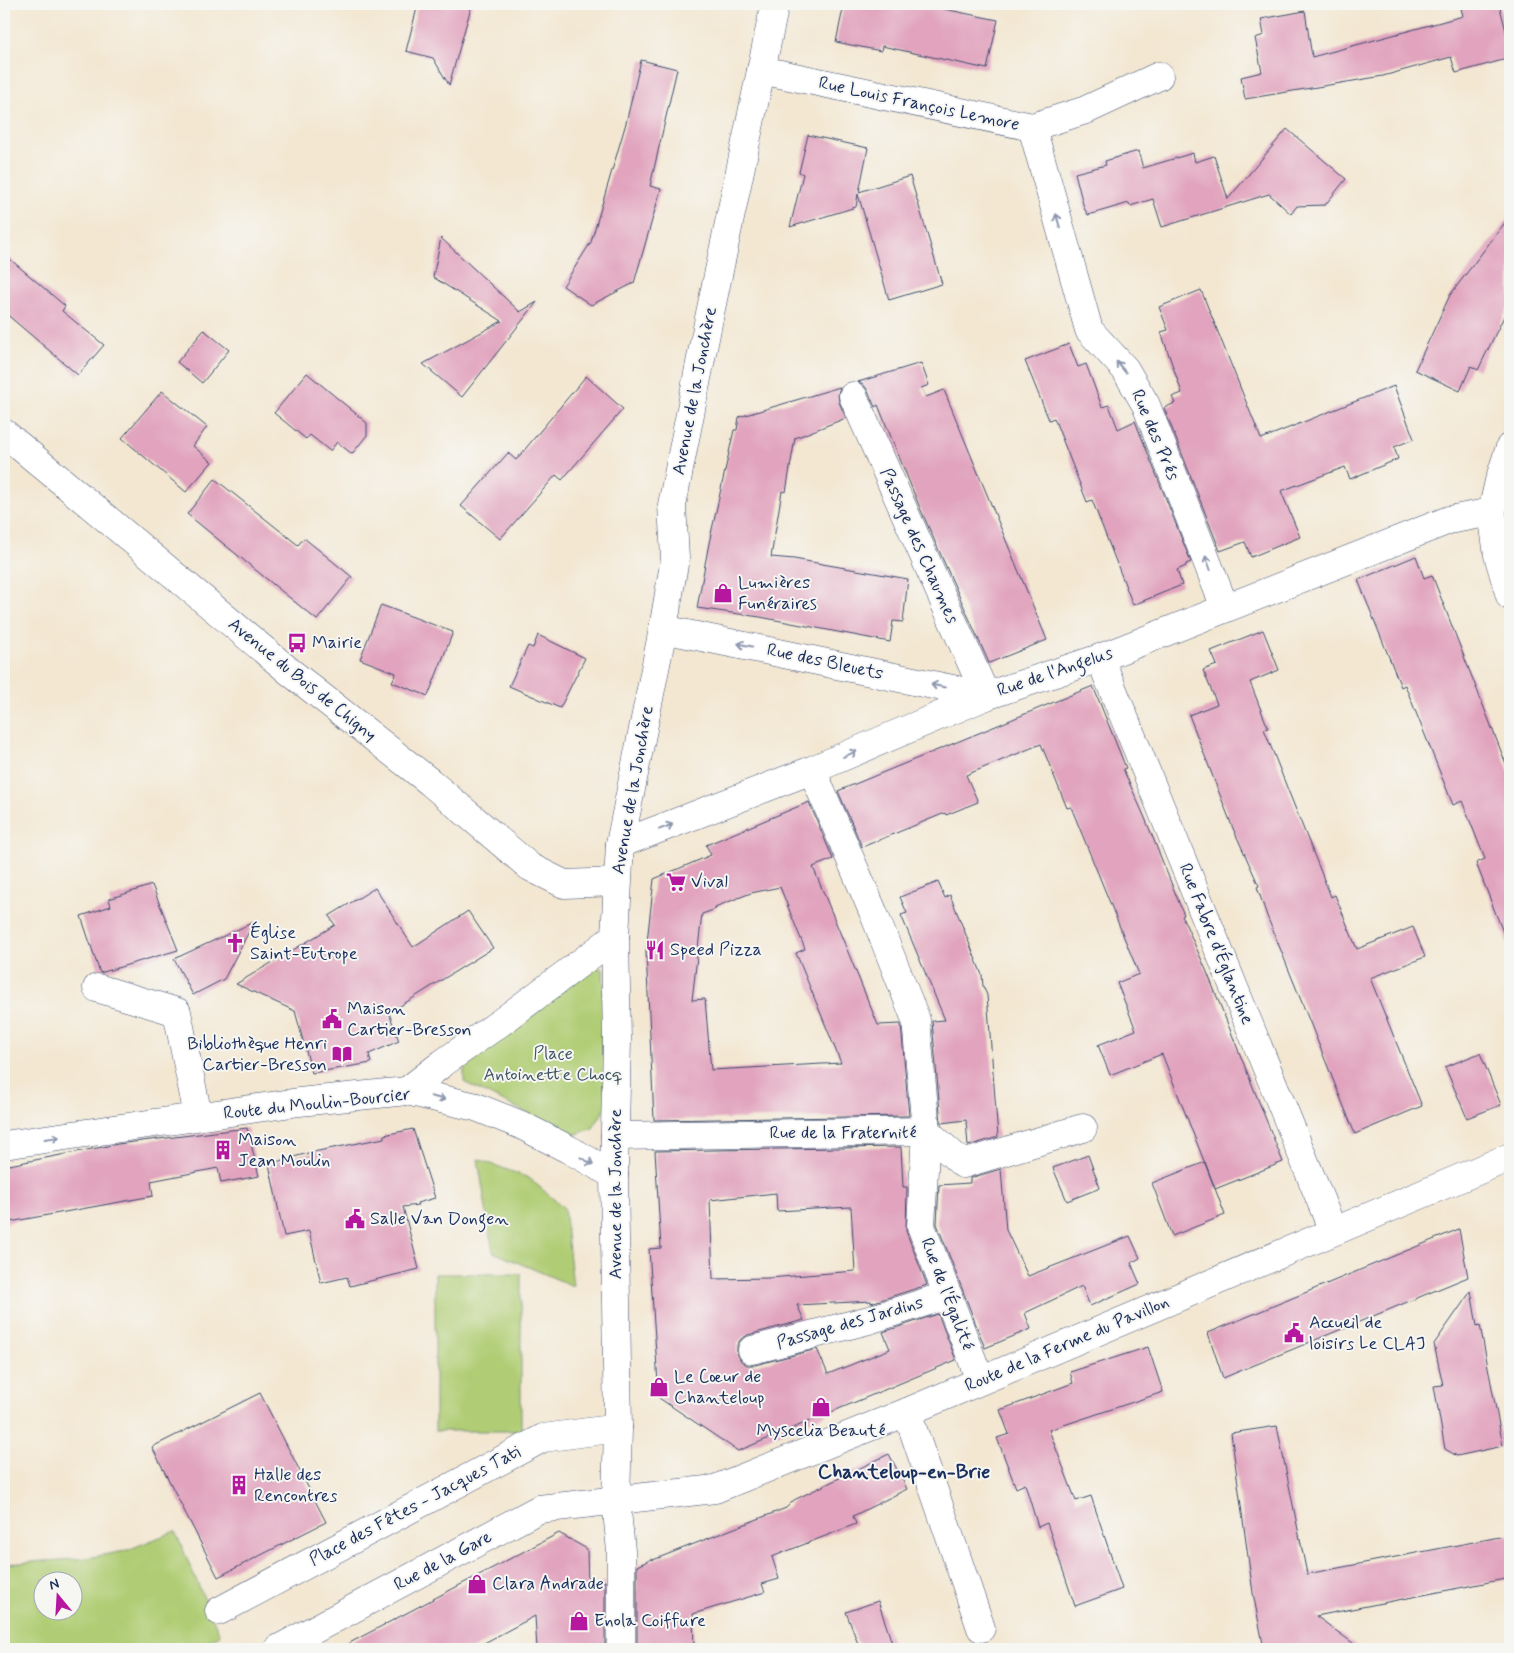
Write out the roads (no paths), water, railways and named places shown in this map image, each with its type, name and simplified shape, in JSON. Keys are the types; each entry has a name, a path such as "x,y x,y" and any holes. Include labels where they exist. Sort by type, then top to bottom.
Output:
{"street":[{"name":"Avenue de la Jonchère","path":"621,1649 620,1551 616,1501 618,1428 614,1175 617,1040 615,937 620,844 663,629 675,558 672,505 774,4"},
{"name":"Rue Louis François Lemore","path":"761,70 1032,127 1086,110 1158,76"},
{"name":"Rue des Prés","path":"1032,127 1088,330 1125,369 1146,405 1225,608"},
{"name":"Passage des Chaumes","path":"853,396 986,696"},
{"name":"Avenue du Bois de Chigny","path":"4,433 289,671 430,782 530,867 564,884 617,882"},
{"path":"1510,447 1499,481 1492,512 1498,555 1510,596"},
{"name":"Rue de l'Angelus","path":"620,844 812,770 986,696 1100,658 1449,520 1492,512"},
{"name":"Rue des Bleuets","path":"663,629 986,696"},
{"name":"Rue Fabre d'Églantine","path":"1100,658 1333,1230"},
{"name":"Rue de l'Égalité","path":"812,770 874,914 916,1020 926,1130 921,1226 980,1380"},
{"path":"406,1091 615,937"},
{"path":"97,988 177,1012 198,1116"},
{"name":"Route du Moulin-Bourcier","path":"4,1145 299,1102 406,1091 476,1106 521,1125 614,1175"},
{"name":"Rue de la Fraternité","path":"615,1136 926,1130 963,1164 1083,1128"},
{"name":"Route de la Ferme du Pavillon","path":"616,1501 715,1490 907,1412 1333,1230 1510,1157"},
{"name":"Passage des Jardins","path":"752,1350 870,1320 948,1295"},
{"path":"907,1412 981,1628"},
{"name":"Place des Fêtes - Jacques Tati","path":"219,1611 543,1438 618,1428"},
{"name":"Rue de la Gare","path":"278,1649 538,1509 616,1501"}],"place":[{"name":"Lumières Funéraires","path":"723,593"},
{"name":"Mairie","path":"297,643"},
{"name":"Vival","path":"676,882"},
{"name":"Église Saint-Eutrope","path":"235,943"},
{"name":"Speed Pizza","path":"655,950"},
{"name":"Maison Cartier-Bresson","path":"332,1019"},
{"name":"Bibliothèque Henri Cartier-Bresson","path":"342,1054"},
{"name":"Maison Jean Moulin","path":"223,1150"},
{"name":"Salle Van Dongen","path":"355,1219"},
{"name":"Accueil de loisirs Le CLAJ","path":"1294,1333"},
{"name":"Le Cœur de Chanteloup","path":"659,1387"},
{"name":"Myscelia Beauté","path":"821,1407"},
{"name":"Halle des Rencontres","path":"239,1485"},
{"name":"Clara Andrade","path":"477,1584"},
{"name":"Enola Coiffure","path":"579,1621"}],"district":[{"name":"Chanteloup-en-Brie","path":"904,1472"}],"park label":[{"name":"Place Antoinette Chocq","path":"553,1064"}]}
